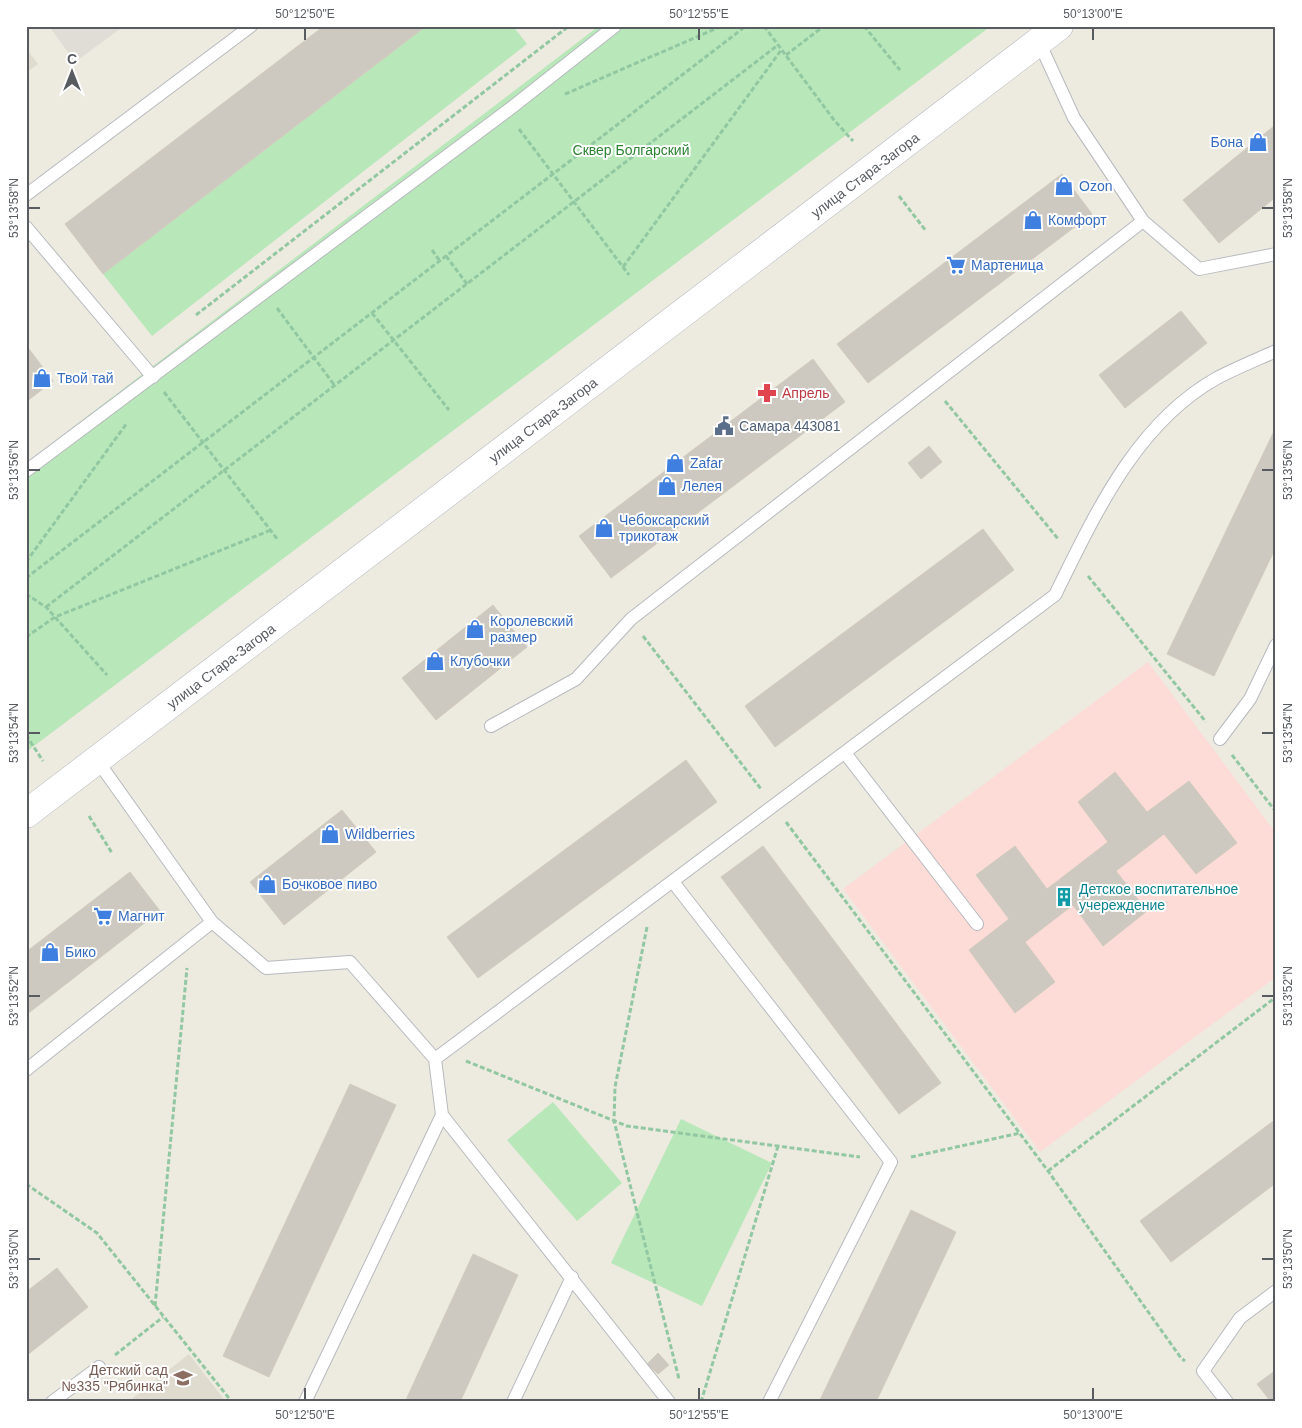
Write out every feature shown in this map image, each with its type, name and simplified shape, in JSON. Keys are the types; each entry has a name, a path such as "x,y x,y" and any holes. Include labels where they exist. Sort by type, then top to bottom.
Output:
{"main road":[{"name":"улица Стара-Загора","path":"26,814 1049,34"}],"lane":[{"path":"26,195 251,26"},
{"path":"26,471 511,108 615,26"},
{"path":"1049,34 1074,118 1143,221 1198,269 1276,254"},
{"path":"491,726 576,679 630,620 1143,221"},
{"path":"26,227 153,377"},
{"path":"440,1056 1055,595 1097,511 1137,449 1177,407 1216,379 1276,351"},
{"path":"1220,739 1250,699 1276,645"},
{"path":"845,753 977,924"},
{"path":"97,760 212,922 266,968 350,962 440,1056 442,1115 305,1402"},
{"path":"673,882 891,1162 769,1402"},
{"path":"26,1070 212,922"},
{"path":"442,1115 669,1402"},
{"path":"513,1402 572,1278"},
{"path":"1227,1402 1203,1371 1240,1318 1276,1291"},
{"path":"52,1402 99,1367"}],"path":[{"path":"191,319 569,26"},
{"path":"563,95 722,26"},
{"path":"26,578 204,444 746,26"},
{"path":"764,26 834,120 853,141"},
{"path":"786,55 824,26"},
{"path":"864,26 900,70"},
{"path":"46,607 778,45"},
{"path":"624,267 782,49"},
{"path":"516,125 629,275"},
{"path":"898,196 926,231"},
{"path":"432,250 440,261"},
{"path":"446,256 467,284"},
{"path":"250,272 334,386"},
{"path":"372,313 450,410"},
{"path":"153,377 278,540"},
{"path":"932,385 1220,739 1276,812"},
{"path":"26,562 133,415"},
{"path":"26,637 56,617 271,530"},
{"path":"26,594 46,607 107,675"},
{"path":"630,620 774,805 1020,1133 1181,1358 1203,1371"},
{"path":"26,735 43,761"},
{"path":"89,816 112,853"},
{"path":"652,897 615,1087 614,1121 680,1382"},
{"path":"155,1306 190,940"},
{"path":"1048,1171 1276,997"},
{"path":"440,1056 628,1126 891,1162 1020,1133"},
{"path":"701,1402 778,1146"},
{"path":"26,1184 97,1234 232,1402"},
{"path":"99,1367 164,1317"}],"shaded area":[{"path":"49,26 124,26 75,62"},
{"path":"26,48 38,64 26,73"},
{"path":"1148,662 1276,833 1276,977 1040,1152 843,889"},
{"name":"Детский сад №335 \"Рябинка\"","path":"189,1354 226,1402 128,1402"}],"green space":[{"path":"426,26 513,26 527,44 152,336 103,274"},
{"name":"Сквер Болгарский","path":"599,26 991,26 26,752 26,463"},
{"path":"553,1102 622,1183 577,1221 507,1140"},
{"path":"681,1119 772,1163 702,1306 611,1263"}],"building":[{"path":"324,26 426,26 103,274 65,224"},
{"path":"1274,126 1276,197 1219,243 1183,200"},
{"path":"1062,174 1092,214 868,383 837,344"},
{"path":"1181,311 1207,343 1125,408 1099,375"},
{"path":"26,345 53,381 26,402"},
{"path":"813,359 845,402 611,578 579,536"},
{"path":"1276,427 1276,547 1214,676 1167,654"},
{"path":"929,446 942,462 921,479 908,463"},
{"path":"983,529 1014,570 775,747 745,706"},
{"path":"493,605 527,647 436,720 402,678"},
{"path":"686,760 717,802 478,978 447,937"},
{"name":"Детское воспитательное учереждение","path":"1115,772 1147,812 1189,781 1237,843 1196,874 1164,834 1116,871 1147,911 1103,946 1073,905 1025,942 1055,982 1015,1013 969,950 1009,919 976,875 1015,846 1047,889 1108,842 1078,802"},
{"path":"342,810 376,852 284,925 250,882"},
{"path":"763,846 941,1083 899,1114 721,877"},
{"path":"130,872 160,911 26,1015 26,952"},
{"path":"350,1084 396,1105 269,1377 223,1356"},
{"path":"1276,1119 1276,1183 1171,1262 1140,1221"},
{"path":"911,1210 956,1232 876,1402 819,1402"},
{"path":"473,1254 518,1275 460,1402 405,1402"},
{"path":"57,1268 88,1307 26,1356 26,1292"},
{"path":"658,1353 669,1365 658,1374 647,1364"},
{"path":"1276,1370 1276,1402 1271,1402 1257,1384"}],"place":[{"name":"Бона","path":"1258,142"},
{"name":"Ozon","path":"1064,186"},
{"name":"Комфорт","path":"1033,220"},
{"name":"Мартеница","path":"956,265"},
{"name":"Твой тай","path":"42,378"},
{"name":"Апрель","path":"767,393"},
{"name":"Самара 443081","path":"724,426"},
{"name":"Zafar","path":"675,463"},
{"name":"Лелея","path":"667,486"},
{"name":"Чебоксарский трикотаж","path":"604,528"},
{"name":"Королевский размер","path":"475,629"},
{"name":"Клубочки","path":"435,661"},
{"name":"Wildberries","path":"330,834"},
{"name":"Бочковое пиво","path":"267,884"},
{"name":"Детское воспитательное учереждение","path":"1064,897"},
{"name":"Магнит","path":"103,916"},
{"name":"Бико","path":"50,952"},
{"name":"Детский сад №335 \"Рябинка\"","path":"183,1378"}]}
